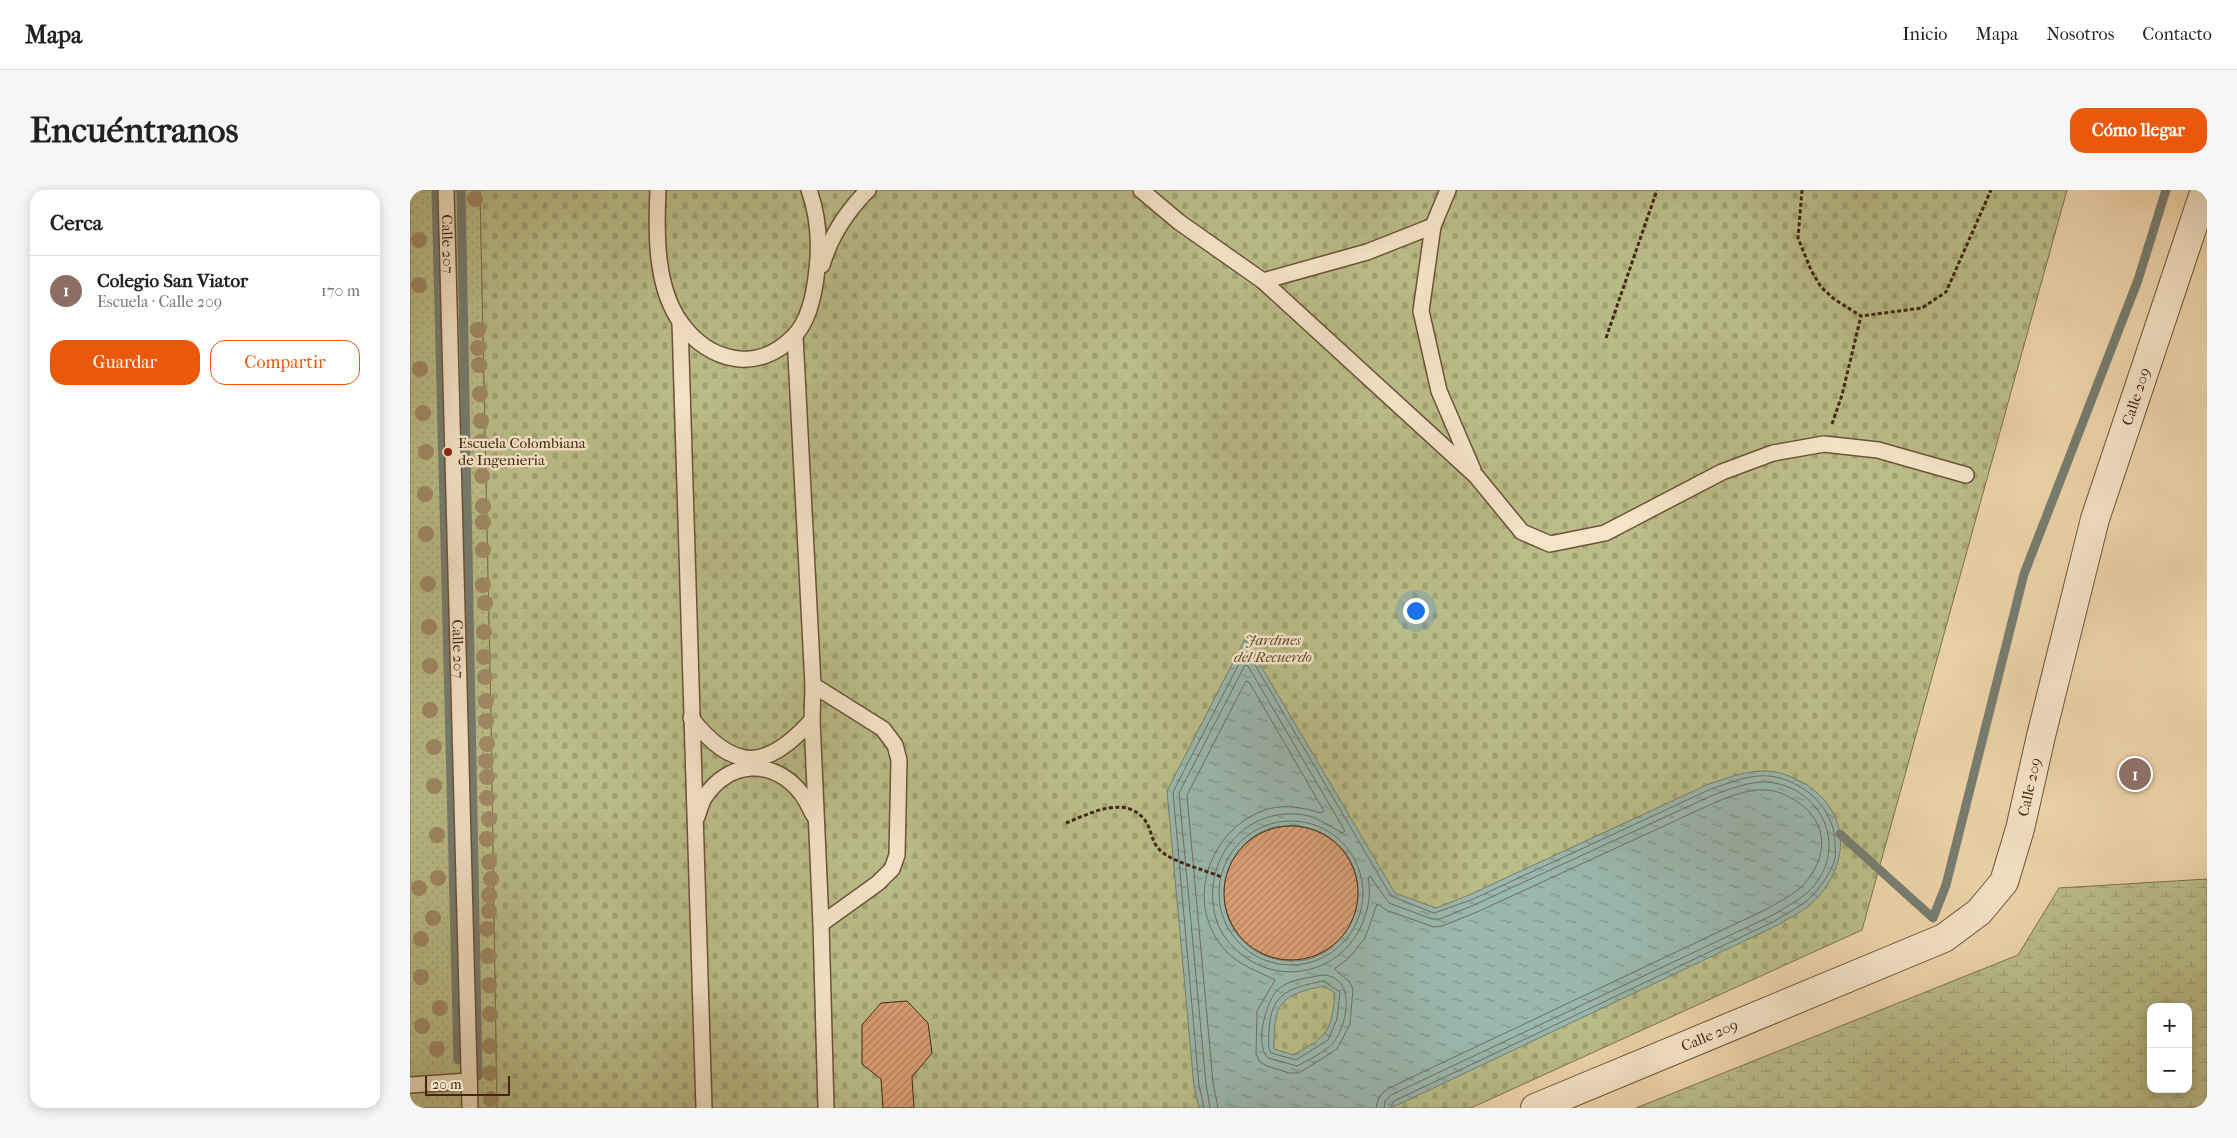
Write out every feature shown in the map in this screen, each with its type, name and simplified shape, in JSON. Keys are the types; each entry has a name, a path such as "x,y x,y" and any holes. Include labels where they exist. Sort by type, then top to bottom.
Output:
{"street":[{"name":"Calle 209","path":"1535,1108 1944,938 1979,912 2004,882 2020,829 2095,519 2205,190"}],"lane":[{"name":"Calle 207","path":"446,190 470,1108"},
{"path":"658,190 658,249 665,289 680,322 694,338 710,351 744,361 764,357 795,336 805,319 827,249 852,205 868,190"},
{"path":"809,190 816,215 819,253 815,285"},
{"path":"1141,190 1180,222 1264,281 1476,476 1522,532 1550,544 1605,533 1722,472 1772,453 1824,444 1878,450 1966,475"},
{"path":"1448,190 1433,226 1421,311 1439,391 1476,476"},
{"path":"1264,281 1367,252 1433,226"},
{"path":"680,322 704,1108"},
{"path":"795,336 813,685 812,720 821,924 826,1108"},
{"path":"813,685 883,729 895,745 899,760 897,855 892,869 878,883 821,924"},
{"path":"691,718 717,745 731,754 750,760 769,755 782,748 812,720"},
{"path":"694,826 703,799 716,784 730,772 750,768 772,770 788,780 802,794 816,821"},
{"path":"410,1085 469,1081"}],"path":[{"path":"1606,338 1657,190"},
{"path":"1802,190 1798,238 1811,270 1821,287 1834,299 1861,316 1922,308 1946,292 1991,190"},
{"path":"1824,444 1842,395 1861,316"},
{"path":"1066,824 1101,810 1118,806 1127,808 1140,815 1147,824 1158,849 1174,859 1221,877"}],"green space":[{"name":"Escuela Colombiana de Ingenieria","path":"410,190 480,190 497,1108 410,1108"},
{"name":"Jardines del Recuerdo","path":"480,190 2067,190 1862,930 1471,1108 497,1108"},
{"path":"2207,879 2207,1108 1636,1108 2018,955 2059,888"}],"water":[{"path":"1245,639 1395,893 1436,908 1469,895 1709,784 1738,775 1760,771 1788,776 1807,785 1821,797 1831,810 1838,824 1840,839 1839,855 1835,870 1827,885 1816,899 1803,910 1778,925 1391,1108 1199,1108 1194,1086 1167,791","holes":["1296,825 1318,831 1342,848 1354,870 1358,895 1352,919 1339,940 1319,955 1293,961 1263,955 1244,943 1228,917 1225,884 1228,871 1234,859 1250,839 1274,827","1324,986 1335,993 1332,1017 1326,1032 1294,1055 1274,1049 1275,1021 1282,1004 1297,993"]}],"building":[{"path":"1291,826 1317,831 1339,845 1353,867 1358,893 1353,919 1339,941 1317,955 1291,960 1265,955 1243,941 1229,919 1224,893 1229,867 1243,845 1265,831"},
{"path":"907,1001 928,1023 932,1053 912,1077 914,1108 883,1108 881,1079 862,1064 862,1025 881,1003"}],"waterway":[{"path":"436,190 458,1060"},
{"path":"461,190 478,1076"},
{"path":"1840,834 1933,918 1946,885 2024,574 2138,280 2166,190"}],"place":[{"name":"Escuela Colombiana de Ingenieria","path":"448,452"},
{"name":"Colegio San Viator","path":"2135,774"}]}
